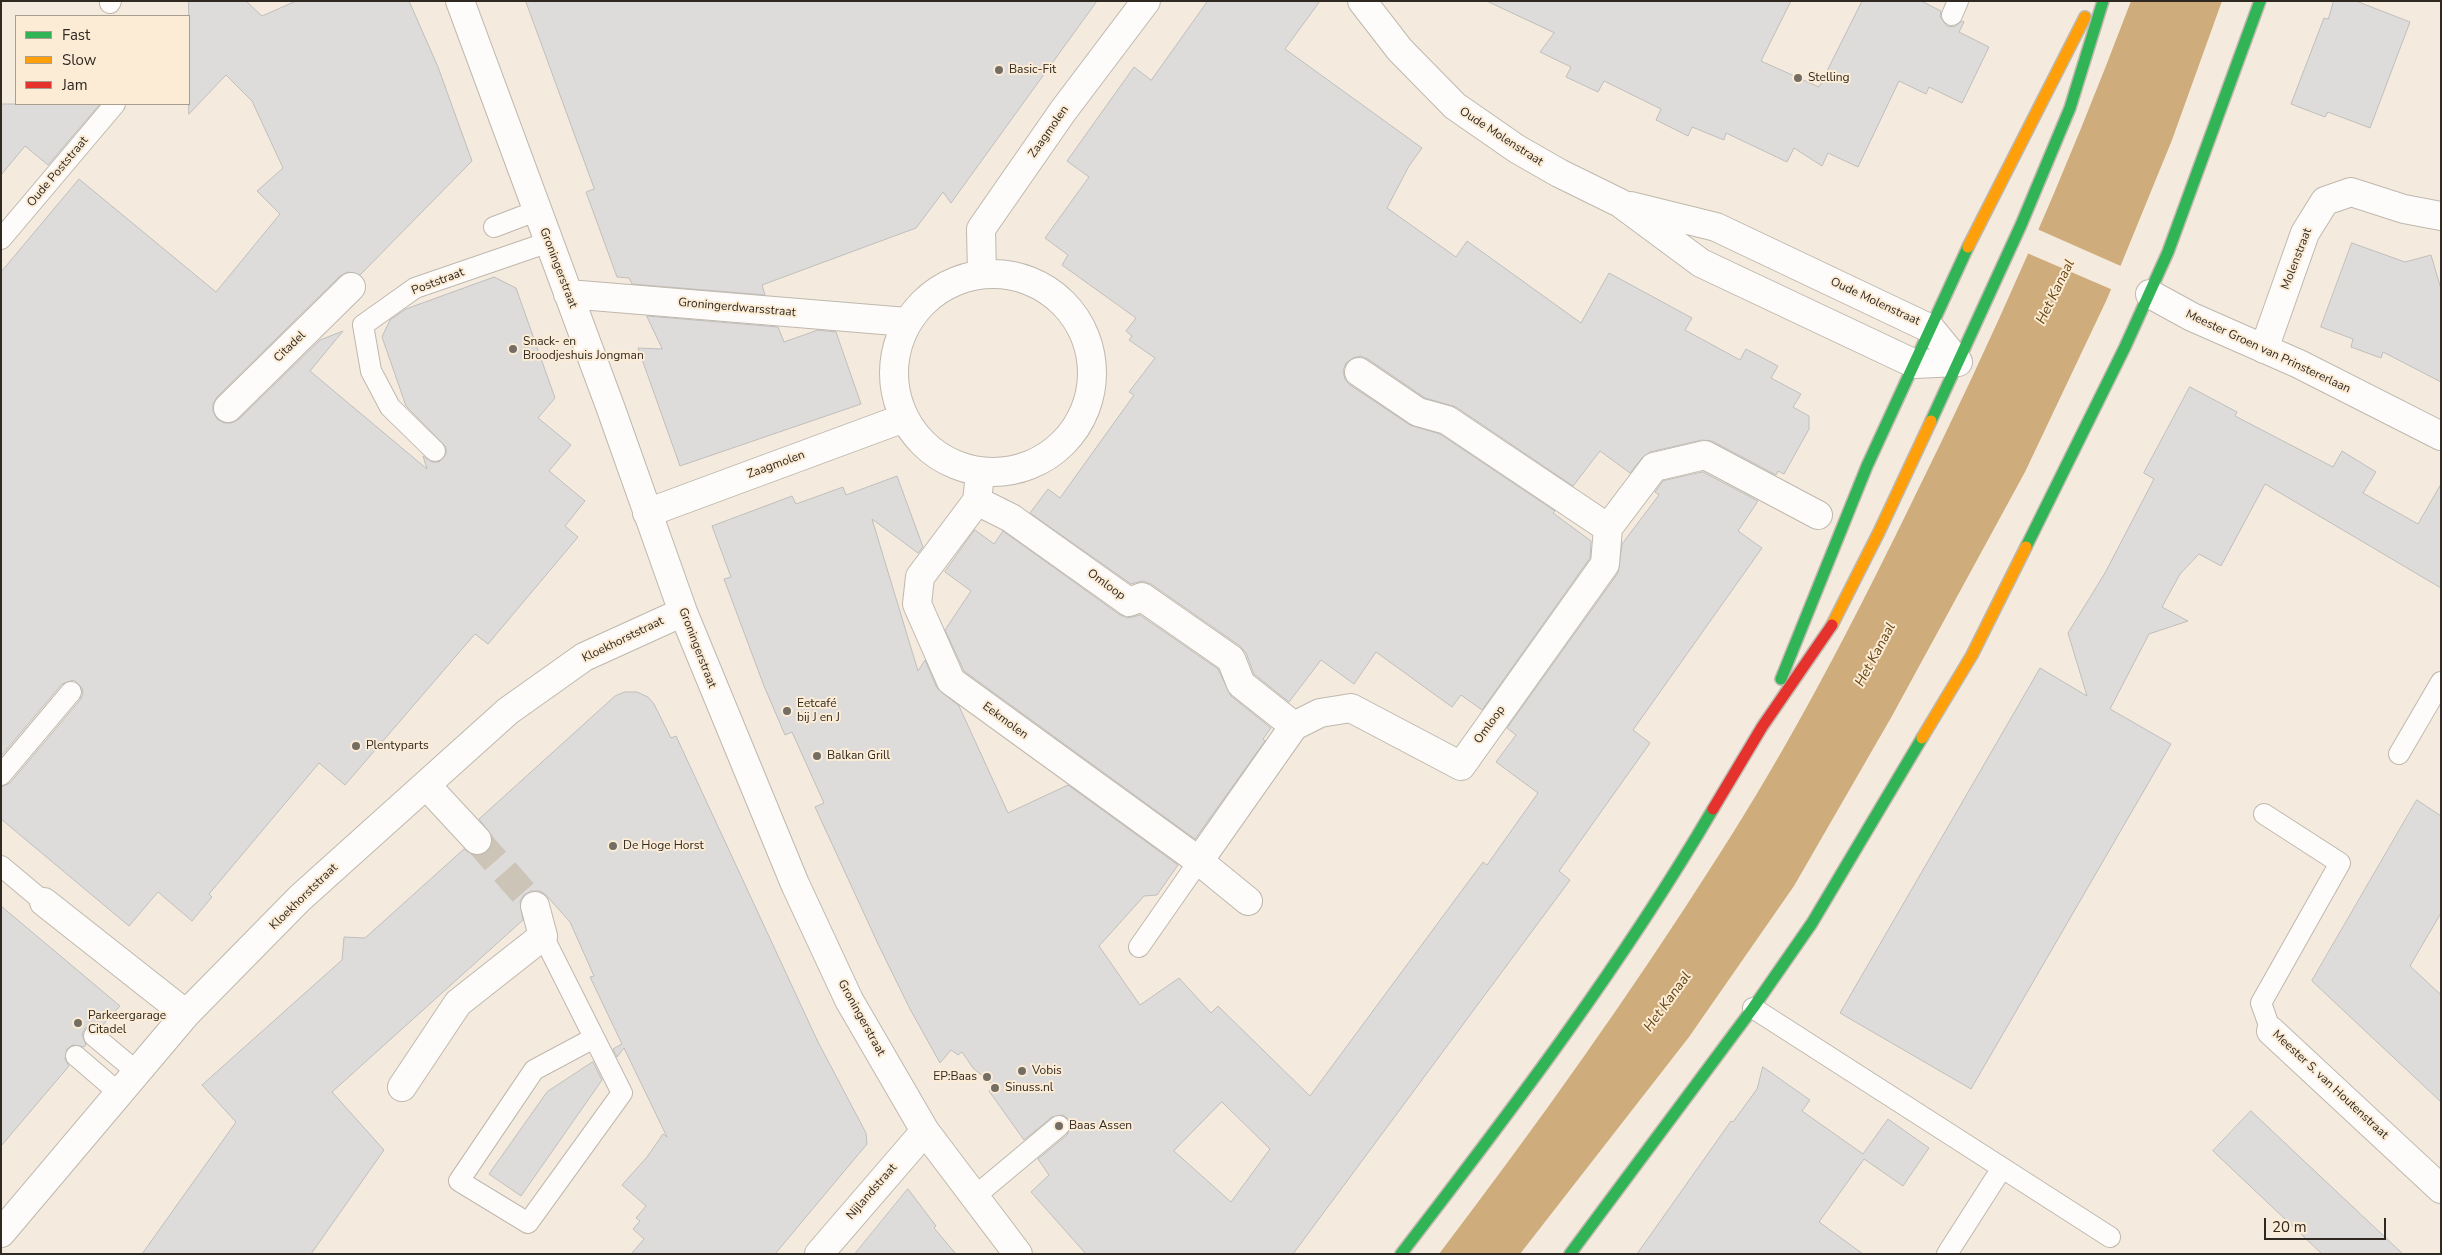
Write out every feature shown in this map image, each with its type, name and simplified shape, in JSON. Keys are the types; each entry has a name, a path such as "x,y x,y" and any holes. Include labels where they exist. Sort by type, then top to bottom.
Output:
{"main road":[{"path":"1762,727 1867,466 2038,105 2094,1"},
{"path":"1401,1254 1530,1086 1608,973 1707,820 1762,727 1826,634 1879,532 2021,225 2070,108 2103,1"},
{"path":"1570,1254 1753,1008 1817,915 1972,656 2150,294 2168,252 2260,1"}],"street":[{"name":"Groningerstraat","path":"460,1 682,612 795,884 850,1000 925,1131 1018,1254"},
{"name":"Zaagmolen","path":"982,274 981,229 1064,111 1146,1"},
{"name":"Oude Molenstraat","path":"1362,1 1400,50 1455,106 1517,149 1559,174 1620,203 1701,263 1915,364 1958,362"},
{"name":"Molenstraat","path":"2264,349 2305,233 2325,201 2351,192 2404,209 2441,216"},
{"name":"Oude Molenstraat","path":"1620,203 1716,227 1931,329 1958,362"},
{"path":"982,274 1014,276 1029,280 1050,291 1073,314 1088,343 1092,375 1086,408 1069,436 1044,458 1013,471 980,472 942,459 920,441 904,418 894,386 895,353 907,322 917,308 942,286 958,279 982,274"},
{"name":"Citadel","path":"228,408 351,287"},
{"name":"Groningerdwarsstraat","path":"568,294 907,322"},
{"name":"Meester Groen van Prinstererlaan","path":"2150,294 2192,316 2299,364 2441,436"},
{"path":"1360,372 1418,412 1447,420 1608,528 1654,467 1705,455 1818,515"},
{"name":"Zaagmolen","path":"647,512 904,418"},
{"path":"977,501 980,472"},
{"name":"Omloop","path":"977,501 1011,518 1129,602 1142,597 1231,659 1241,684 1294,726 1320,714 1351,708 1461,766 1605,564 1608,528"},
{"name":"Eekmolen","path":"977,501 920,577 917,604 951,681 1199,861 1248,901"},
{"name":"Kloekhorststraat","path":"1,1232 186,1014 300,898 508,711 584,657 682,612"},
{"path":"1199,861 1294,726"},
{"path":"426,785 477,840"},
{"path":"44,902 186,1014"},
{"path":"402,1087 458,1003 543,936 536,906"},
{"name":"Meester S. van Houtenstraat","path":"2270,1031 2441,1189"},
{"name":"Nijlandstraat","path":"819,1254 925,1131"}],"lane":[{"name":"Oude Poststraat","path":"1,239 114,105"},
{"path":"494,227 536,211"},
{"name":"Poststraat","path":"435,451 390,407 371,371 363,325 415,288 549,242"},
{"path":"2399,754 2441,682"},
{"path":"1,775 71,692"},
{"name":"Meester S. van Houtenstraat","path":"2264,814 2340,863 2261,1003 2270,1031"},
{"path":"1139,947 1199,861"},
{"path":"1,866 44,902"},
{"path":"543,936 622,1093 528,1223 459,1181 534,1070 594,1038"},
{"path":"1753,1008 2110,1237"},
{"path":"94,1036 137,1072"},
{"path":"76,1056 119,1093"},
{"path":"974,1198 1059,1126"},
{"path":"1947,1254 2002,1168"}],"water":[{"name":"Het Kanaal","path":"2131,1 2222,1 2172,140 2107,299 2025,472 1892,716 1794,886 1689,1037 1520,1254 1439,1254 1512,1157 1651,960 1744,815 1795,728 1866,594 2000,318 2081,129"}],"pier":[{"path":"2037,229 2123,267 2113,290 2027,253"}],"building":[{"path":"189,1 246,1 262,16 296,1 409,1 438,67 472,161 360,275 348,272 340,276 217,397 213,404 213,411 217,419 224,423 231,423 239,419 320,340 343,331 310,371 427,469 423,456 432,462 439,462 446,454 446,447 406,406 382,337 390,320 406,309 494,277 516,288 555,398 538,418 571,445 549,471 585,501 565,526 578,537 488,644 475,634 345,785 319,763 209,894 212,897 192,921 158,892 129,926 1,819 1,787 10,783 83,694 82,688 74,680 62,684 1,756 1,272 79,179 216,292 280,214 257,191 283,168 252,101 226,75 189,114"},
{"path":"526,1 1097,1 951,203 943,192 916,228 762,285 765,295 632,284 629,278 617,277 586,192 594,189"},
{"path":"1208,1 1320,1 1285,49 1422,148 1409,166 1387,208 1456,257 1467,241 1581,323 1609,273 1692,318 1685,330 1740,360 1746,349 1778,366 1771,378 1801,394 1793,407 1809,416 1809,429 1784,474 1778,471 1776,475 1712,441 1702,440 1650,452 1642,458 1630,473 1600,451 1573,486 1456,407 1425,398 1368,359 1360,356 1346,363 1343,371 1345,379 1350,385 1410,425 1440,434 1555,511 1553,513 1591,541 1590,558 1482,710 1461,695 1452,707 1376,652 1354,684 1321,660 1289,702 1254,674 1246,653 1240,646 1151,584 1143,581 1131,584 1030,513 1048,489 1060,498 1134,395 1129,392 1155,358 1129,340 1132,336 1126,331 1136,318 1062,265 1068,255 1045,238 1089,177 1067,161 1134,67 1151,80"},
{"path":"1487,1 1791,1 1761,61 1819,87 1862,1 1921,1 1941,11 1940,17 1947,26 1954,27 1962,21 1964,22 1959,32 1989,47 1962,103 1929,87 1926,94 1899,81 1858,167 1828,153 1822,166 1794,148 1787,162 1726,133 1724,140 1692,127 1688,136 1656,120 1661,109 1604,81 1598,92 1566,77 1571,67 1540,52 1554,33"},
{"path":"2334,1 2356,1 2410,22 2370,128 2328,112 2325,117 2291,104 2324,18 2328,19"},
{"path":"1,104 99,105 48,165 25,146 1,175"},
{"path":"2352,243 2405,262 2431,255 2441,289 2441,382 2383,352 2381,358 2351,347 2353,339 2321,327"},
{"path":"647,316 778,327 784,342 818,330 836,332 861,404 680,466 638,348 662,349"},
{"path":"2190,387 2237,412 2235,416 2333,467 2342,451 2376,472 2363,493 2418,524 2441,484 2441,588 2265,484 2221,566 2199,554 2180,574 2162,607 2188,621 2149,634 2110,709 2171,744 1971,1089 1840,1013 2040,668 2087,696 2068,633 2105,573 2154,479 2144,473"},
{"path":"1703,472 1758,501 1738,531 1762,548 1633,730 1650,743 1559,871 1570,880 1293,1254 1086,1254 1031,1192 1049,1175 1038,1159 1067,1135 1071,1124 1063,1115 1052,1117 1024,1140 989,1091 993,1085 973,1068 962,1052 958,1055 951,1050 940,1063 910,1009 879,946 815,807 824,803 792,732 785,735 764,686 724,579 731,577 712,526 792,496 796,504 843,487 846,495 897,476 923,547 918,553 872,519 918,671 925,660 937,688 959,706 1008,813 1068,785 1178,865 1157,895 1144,896 1099,946 1140,1005 1179,978 1211,1013 1218,1006 1310,1096 1483,862 1487,865 1538,793 1496,762 1516,735 1507,728 1618,573 1622,544 1659,495 1655,492 1663,481","holes":["1222,1102 1270,1149 1231,1202 1174,1151"]},
{"path":"975,530 994,544 1003,531 1120,615 1128,618 1140,615 1218,669 1231,696 1271,728 1263,739 1265,741 1195,839 964,671 945,630 971,591 945,572"},
{"path":"625,692 637,692 648,697 654,704 671,738 676,736 818,1042 866,1133 867,1144 775,1254 631,1254 644,1239 633,1229 640,1221 636,1218 646,1206 622,1185 647,1157 663,1134 667,1137 624,1048 617,1057 613,1049 622,1044 590,977 594,976 570,922 546,895 540,891 531,891 524,895 520,901 523,920 332,1092 384,1150 311,1254 142,1254 236,1122 202,1085 342,960 344,937 365,938 464,849 473,855 481,855 487,852 492,844 492,836 479,819 615,696"},
{"path":"2417,800 2441,816 2441,913 2410,966 2441,995 2441,1102 2312,981"},
{"path":"1,906 120,1006 101,1027 96,1024 85,1028 82,1034 86,1045 84,1047 73,1045 67,1049 65,1059 69,1066 1,1146"},
{"path":"593,1062 602,1080 521,1196 489,1174 547,1092"},
{"path":"1763,1067 1810,1100 1802,1111 1863,1154 1888,1119 1929,1148 1903,1186 1864,1159 1819,1222 1863,1254 1637,1254 1731,1121 1733,1122 1757,1089"},
{"path":"2251,1111 2403,1254 2322,1254 2213,1151"},
{"path":"908,1189 936,1226 934,1228 956,1254 855,1254"}],"tunnel":[{"path":"477,840 535,906"}],"traffic: fast":[{"path":"1931,421 2021,225 2070,108 2103,1"},
{"path":"2026,547 2125,347 2168,252 2260,1"},
{"path":"1781,679 1867,466 1968,247"},
{"path":"1570,1254 1753,1008 1812,923 1922,738"},
{"path":"1401,1254 1484,1146 1603,981 1641,925 1713,809"}],"traffic: slow":[{"path":"1968,247 2085,17"},
{"path":"1832,625 1879,532 1931,421"},
{"path":"1922,738 1972,655 2026,547"}],"traffic: jam":[{"path":"1713,809 1762,727 1832,625"}],"place":[{"name":"Basic-Fit","path":"999,70"},
{"name":"Stelling","path":"1798,78"},
{"name":"Snack- en Broodjeshuis Jongman","path":"513,349"},
{"name":"Eetcafé bij J en J","path":"787,711"},
{"name":"Plentyparts","path":"356,746"},
{"name":"Balkan Grill","path":"817,756"},
{"name":"De Hoge Horst","path":"613,846"},
{"name":"Parkeergarage Citadel","path":"78,1023"},
{"name":"Vobis","path":"1022,1071"},
{"name":"EP:Baas","path":"987,1077"},
{"name":"Sinuss.nl","path":"995,1088"},
{"name":"Baas Assen","path":"1059,1126"}]}
